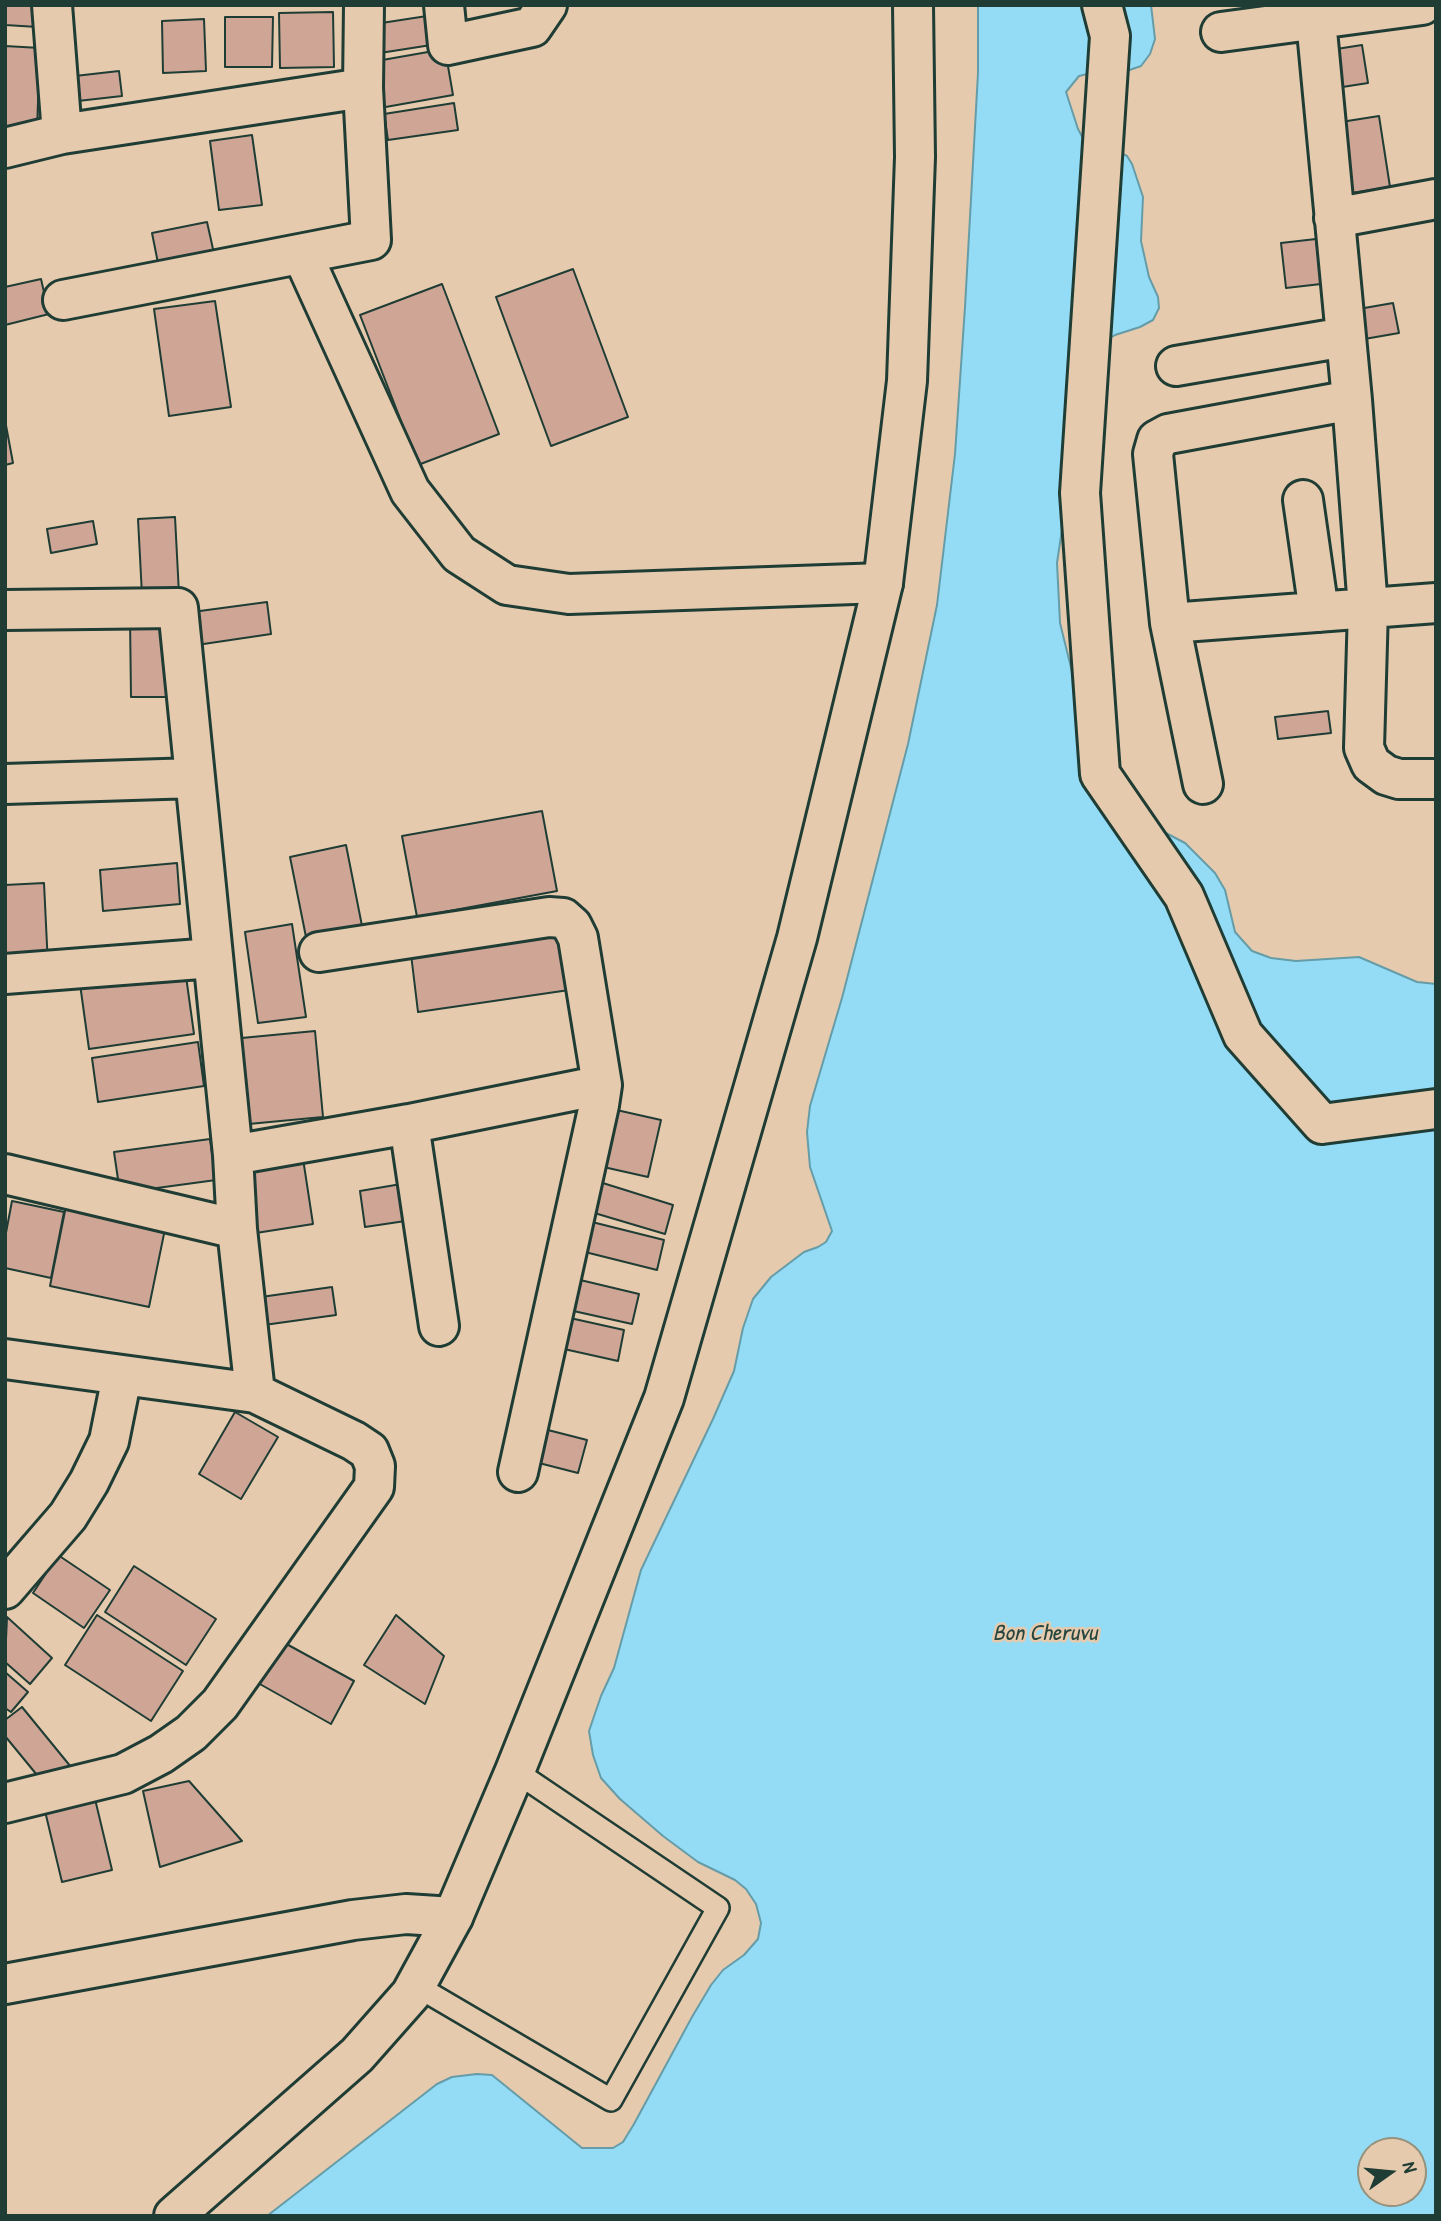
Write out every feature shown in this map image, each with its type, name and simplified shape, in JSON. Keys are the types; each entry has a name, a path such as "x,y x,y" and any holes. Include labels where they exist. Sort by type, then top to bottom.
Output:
{"street":[{"path":"52,5 62,134"},
{"path":"63,300 371,240 363,88 364,5"},
{"path":"444,5 448,45 532,27 547,5"},
{"path":"174,2216 357,2055 411,1994 453,1917 664,1398 797,938 883,583 906,381 915,157 913,5"},
{"path":"1102,5 1110,36 1080,493 1100,774 1184,896 1243,1035 1322,1124 1436,1109"},
{"path":"1221,32 1422,5"},
{"path":"1316,20 1352,400 1368,608 1364,748 1371,764 1386,775 1399,779 1436,779"},
{"path":"5,148 62,134 363,88"},
{"path":"1334,218 1436,199"},
{"path":"302,254 410,491 458,554 507,585 569,594 883,583"},
{"path":"1176,366 1345,337"},
{"path":"1203,784 1170,622 1153,454 1157,440 1168,434 1352,400"},
{"path":"1303,500 1319,612"},
{"path":"1170,622 1436,603"},
{"path":"5,610 178,608 255,1393"},
{"path":"5,784 195,778"},
{"path":"319,952 549,917 563,918 572,926 578,938 602,1086 518,1472"},
{"path":"5,974 213,958"},
{"path":"233,1154 408,1124 602,1086"},
{"path":"408,1124 439,1325"},
{"path":"5,1174 237,1229"},
{"path":"5,1359 255,1393 354,1441 369,1451 375,1466 374,1487 220,1703 191,1733 161,1754 123,1774 5,1803"},
{"path":"5,1589 68,1516 89,1482 109,1441 122,1376"},
{"path":"5,1984 353,1920 406,1914 453,1917"}],"lane":[{"path":"415,1985 611,2100 718,1908 514,1772"}],"water":[{"name":"Bon Cheruvu","path":"978,5 1151,5 1155,39 1150,54 1141,66 1118,74 1096,72 1079,76 1066,92 1085,142 1113,149 1127,156 1132,164 1143,197 1141,241 1159,308 1153,320 1100,344 1072,462 1057,563 1060,623 1078,696 1120,809 1185,843 1215,873 1225,890 1235,932 1252,951 1271,958 1296,961 1359,957 1417,982 1436,984 1436,2216 267,2216 437,2084 452,2077 492,2075 582,2148 613,2148 623,2142 634,2124 711,1985 723,1970 744,1955 758,1939 761,1923 756,1904 746,1889 735,1880 698,1862 620,1799 601,1778 589,1731 614,1668 641,1570 734,1371 743,1328 753,1299 771,1277 804,1252 826,1242 832,1231 810,1167 807,1132 810,1106 842,998 908,744 937,605 955,454 978,73"}],"building":[{"path":"5,5 39,5 38,27 5,25"},
{"path":"333,12 334,67 280,68 279,13"},
{"path":"440,14 444,43 380,53 375,24"},
{"path":"225,17 273,17 272,67 225,67"},
{"path":"204,19 206,71 163,73 162,21"},
{"path":"1362,45 1368,83 1336,88 1330,50"},
{"path":"5,46 40,48 37,129 5,128"},
{"path":"445,49 453,95 380,108 371,62"},
{"path":"119,71 122,96 69,102 66,77"},
{"path":"454,103 458,130 388,140 384,114"},
{"path":"1379,116 1390,187 1352,193 1341,122"},
{"path":"252,135 262,205 219,210 210,141"},
{"path":"207,222 217,267 161,278 152,233"},
{"path":"1316,239 1321,284 1286,288 1281,243"},
{"path":"573,269 628,417 551,446 496,297"},
{"path":"41,279 49,314 5,325 5,287"},
{"path":"442,284 499,434 418,465 360,315"},
{"path":"215,301 231,407 169,416 154,309"},
{"path":"1393,303 1399,333 1353,341 1347,311"},
{"path":"5,420 13,463 5,465"},
{"path":"175,517 179,594 142,595 138,519"},
{"path":"93,521 97,544 51,553 47,529"},
{"path":"267,602 271,634 190,646 185,613"},
{"path":"175,617 176,697 131,697 130,618"},
{"path":"1328,711 1331,733 1278,739 1275,717"},
{"path":"542,811 557,891 417,917 402,836"},
{"path":"346,845 364,936 308,947 290,857"},
{"path":"177,863 180,904 103,911 100,870"},
{"path":"44,883 48,966 5,968 5,885"},
{"path":"292,924 306,1017 258,1023 245,932"},
{"path":"568,932 576,989 418,1012 411,954"},
{"path":"185,969 194,1034 89,1049 80,984"},
{"path":"315,1031 323,1117 238,1125 231,1039"},
{"path":"198,1042 204,1086 98,1102 92,1058"},
{"path":"612,1109 661,1120 648,1177 599,1166"},
{"path":"210,1139 216,1180 120,1193 114,1152"},
{"path":"302,1152 313,1224 256,1233 244,1160"},
{"path":"590,1179 673,1205 665,1234 581,1209"},
{"path":"407,1183 412,1220 365,1227 360,1191"},
{"path":"12,1201 64,1212 51,1278 5,1268 5,1238"},
{"path":"66,1206 166,1224 149,1307 50,1286"},
{"path":"584,1220 664,1240 657,1270 577,1250"},
{"path":"576,1279 639,1294 632,1324 569,1310"},
{"path":"332,1287 336,1315 264,1325 261,1297"},
{"path":"561,1316 624,1330 618,1361 555,1347"},
{"path":"235,1412 278,1437 241,1499 199,1474"},
{"path":"544,1429 587,1440 578,1473 535,1462"},
{"path":"58,1555 110,1590 84,1628 33,1593"},
{"path":"134,1566 216,1619 186,1665 105,1612"},
{"path":"97,1615 183,1671 151,1721 65,1665"},
{"path":"396,1615 444,1656 425,1704 364,1665"},
{"path":"7,1617 52,1658 30,1684 5,1662"},
{"path":"281,1641 354,1681 331,1724 258,1683"},
{"path":"5,1672 28,1692 11,1712 5,1708"},
{"path":"22,1707 71,1767 46,1786 5,1736 5,1720"},
{"path":"189,1781 242,1841 160,1867 143,1791"},
{"path":"95,1799 112,1870 62,1882 45,1811"}]}
